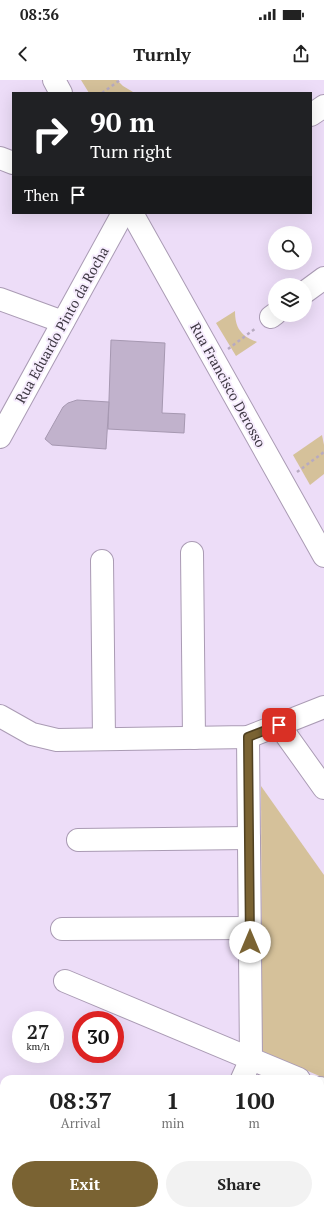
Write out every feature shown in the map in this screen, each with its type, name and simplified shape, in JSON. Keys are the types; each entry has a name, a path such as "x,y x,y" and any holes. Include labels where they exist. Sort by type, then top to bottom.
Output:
{"street":[{"path":"54,80 60,92"},
{"path":"312,114 324,106"},
{"path":"0,158 12,163"},
{"name":"Rua Eduardo Pinto da Rocha","path":"0,437 123,214"},
{"name":"Rua Francisco Derosso","path":"133,214 324,556"},
{"path":"312,287 324,278"},
{"path":"0,299 63,322"},
{"path":"192,553 194,738"},
{"path":"102,561 104,740"},
{"path":"1,719 32,734 57,740 248,737 324,707"},
{"path":"279,725 324,788"},
{"path":"244,1075 251,1059 248,737"},
{"path":"78,840 249,838"},
{"path":"62,929 250,928"},
{"path":"65,981 289,1075"}],"path":[{"path":"103,92 120,80"},
{"path":"214,359 268,319"},
{"path":"282,483 324,452"}],"shaded area":[{"path":"81,80 117,80 133,92 88,92"},
{"path":"235,311 236,322 240,331 251,340 257,342 236,356 216,323"},
{"path":"322,435 324,445 324,474 310,485 293,455"},
{"path":"261,786 324,875 324,1075 317,1075 262,1051"}],"building":[{"path":"111,340 165,343 162,413 185,414 184,433 108,429"},
{"path":"77,400 109,402 106,449 52,445 45,439 63,407 68,403"}],"route":[{"path":"250,942 248,737 279,725"}]}
